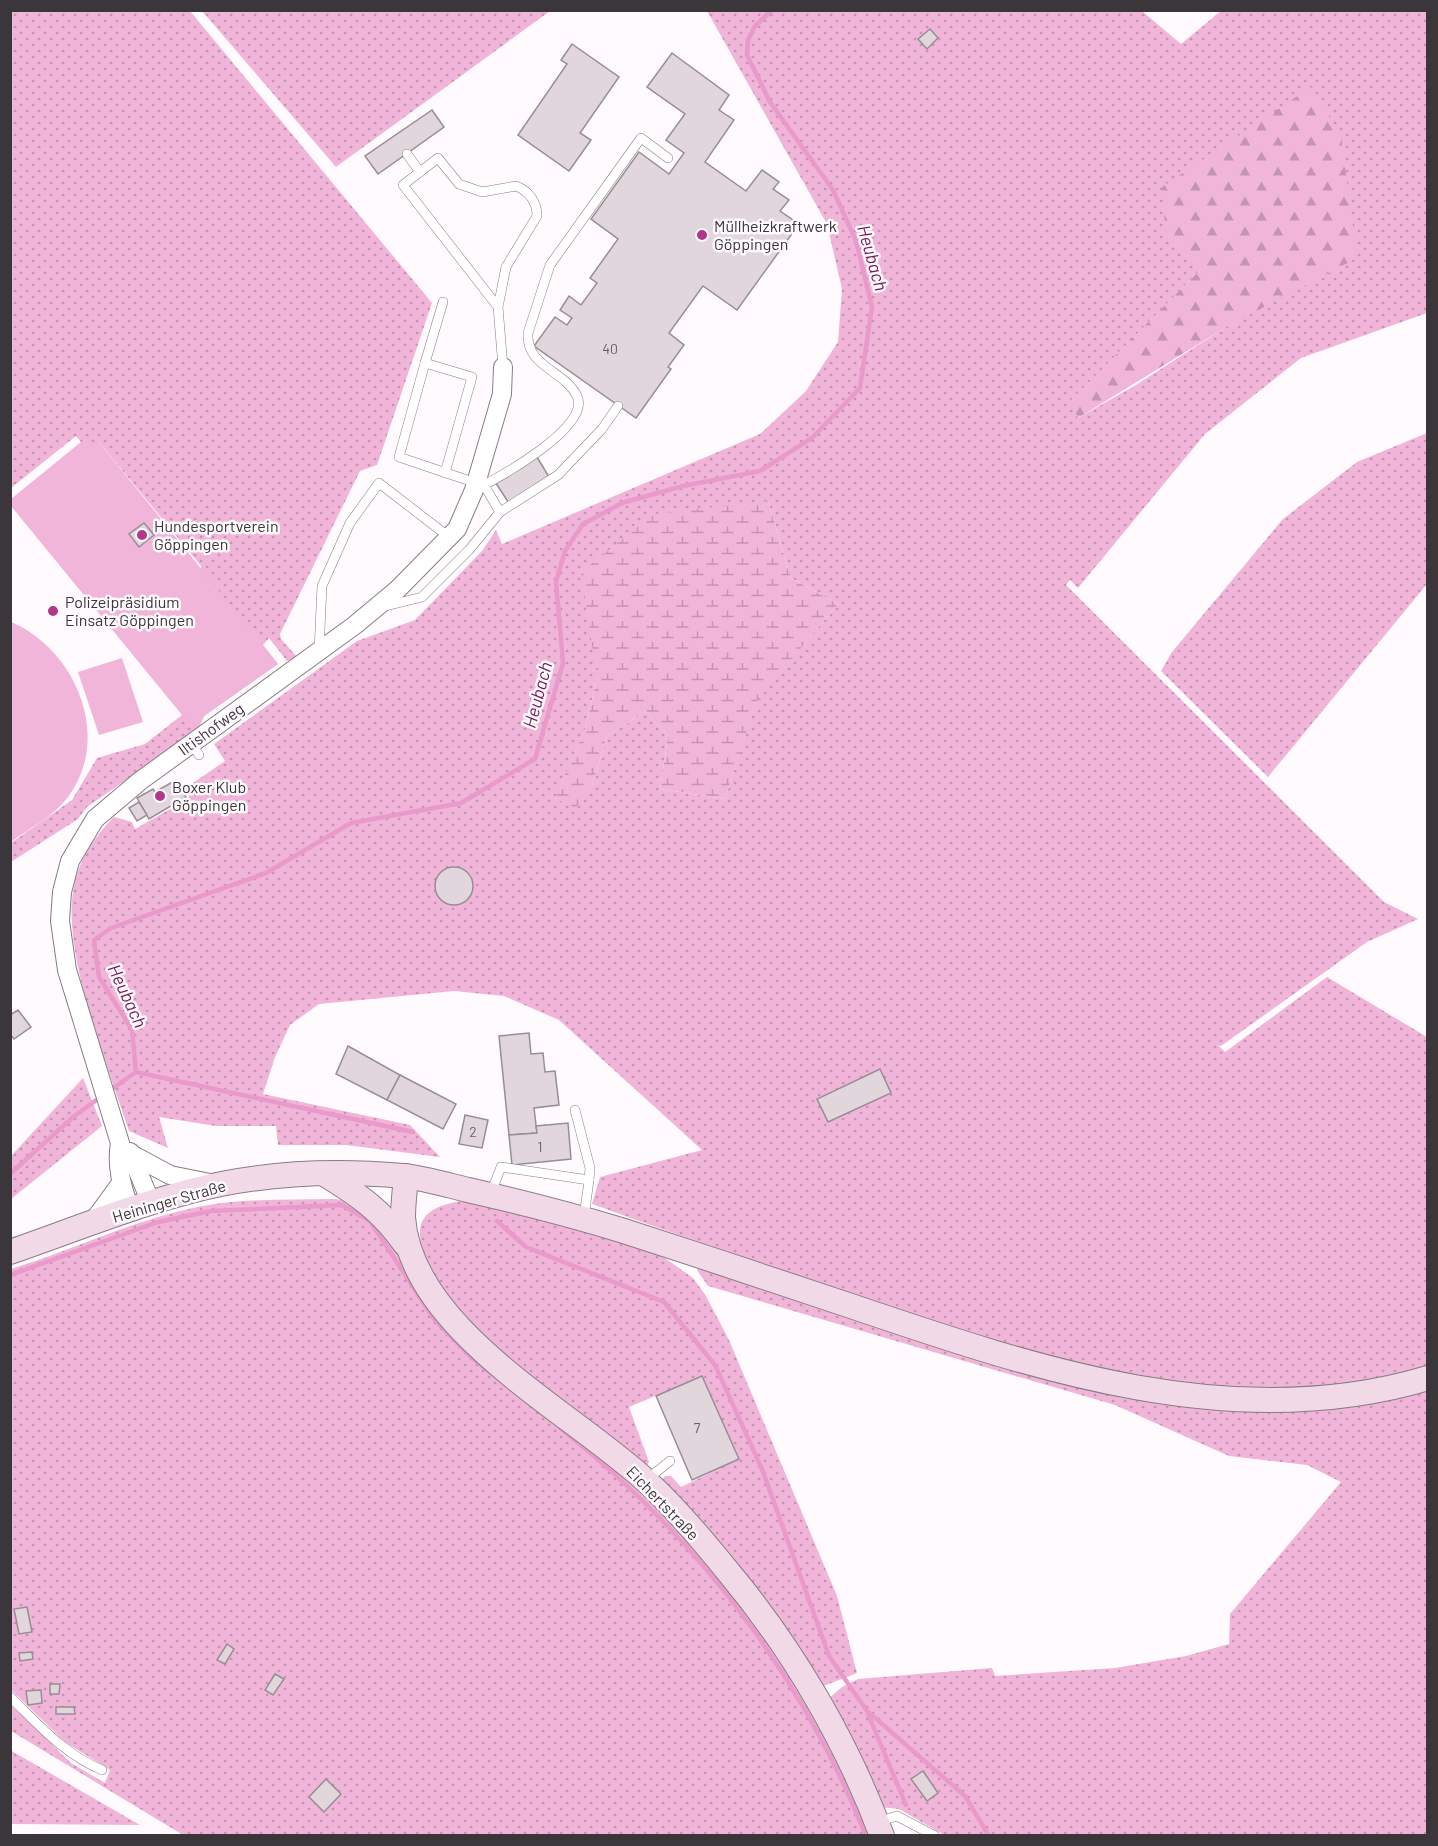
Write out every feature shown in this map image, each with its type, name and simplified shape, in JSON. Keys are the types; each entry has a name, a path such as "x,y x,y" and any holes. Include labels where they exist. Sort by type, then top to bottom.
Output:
{"main road":[{"name":"Heininger Straße","path":"10,1252 141,1206 255,1178 324,1174 406,1176 583,1218 697,1253 910,1326 1052,1370 1136,1389 1227,1400 1309,1398 1398,1387 1428,1378"},
{"path":"324,1174 359,1196 389,1221 412,1255"},
{"name":"Eichertstraße","path":"406,1176 403,1218 412,1255 427,1288 448,1315 487,1355 646,1480 731,1574 791,1655 850,1761 879,1829"}],"street":[{"name":"Iltishofweg","path":"141,1206 68,970 60,921 62,892 70,861 95,819 140,781 196,749 374,610 457,529 478,486 502,394 503,367"},
{"name":"Iltishofweg","path":"123,1143 117,1157 121,1183 141,1206"},
{"path":"123,1143 170,1175 220,1185"},
{"path":"91,1224 121,1183"}],"lane":[{"path":"478,486 532,457 569,423 578,411 577,396 560,377 533,356 528,345 528,333 550,265 641,138 668,158"},
{"path":"407,154 420,172"},
{"path":"498,307 403,184 438,158 459,184 482,192 516,186 524,189 533,199 537,216 506,267 498,307 503,367"},
{"path":"443,302 399,457 478,486 500,512"},
{"path":"425,363 472,377 445,473"},
{"path":"374,610 422,597 469,550 500,512 558,475 602,429 618,406"},
{"path":"320,651 322,586 350,524 379,483 449,537"},
{"path":"575,1110 590,1168 583,1218"},
{"path":"490,1195 501,1167 589,1180"},
{"path":"646,1480 670,1461"},
{"path":"10,1697 50,1738 79,1760 102,1770"},
{"path":"879,1829 897,1816 935,1836"}],"green space":[{"path":"11,11 190,11 432,303 377,465 360,471 280,634 281,639 298,658 287,661 269,638 263,645 278,664 204,716 198,730 87,807 78,819 11,862 11,843 72,800 97,758 145,744 182,715 195,701 201,566 99,442 81,442 76,436 11,488"},
{"path":"202,11 550,11 336,167"},
{"path":"707,11 1142,11 1181,44 1221,11 1427,11 1427,313 1301,358 1205,434 1078,588 1070,580 1066,585 1384,902 1418,919 1367,942 1221,1046 1218,1045 1225,1052 1327,977 1427,1037 1427,1368 1348,1384 1306,1388 1221,1390 1139,1382 1100,1374 1034,1355 592,1204 600,1177 702,1150 559,1020 504,996 454,991 319,1004 290,1025 275,1057 263,1094 410,1125 440,1157 346,1145 278,1145 276,1126 216,1126 159,1117 168,1148 129,1131 89,1012 75,948 72,919 73,892 78,870 100,833 114,817 132,822 135,829 186,800 187,803 193,783 225,761 214,744 357,641 415,620 482,551 496,530 502,544 760,434 806,391 838,342 842,289 827,224","holes":["1201,269 1223,329 1136,385 1078,418 1070,402","768,501 791,578 838,604 756,701 725,799 660,789 668,737 646,711 607,736 592,786 555,799 585,729 597,678","880,1069 891,1093 817,1099"]},
{"path":"1311,87 1341,136 1357,258 1223,329 1078,418 1069,402 1201,269 1166,235 1162,187"},
{"path":"1427,433 1427,584 1268,777 1161,671 1172,652 1283,519 1357,462"},
{"path":"81,442 99,442 278,664 204,716 198,730 182,715 11,506 11,499"},
{"path":"768,501 791,578 838,604 756,702 725,799 660,789 668,737 646,711 607,736 592,786 575,809 555,798 585,729 597,678 581,572 654,514"},
{"path":"11,622 34,635 53,652 69,673 80,697 87,722 87,748 81,773 68,797 49,816 11,842"},
{"path":"122,658 143,722 99,735 78,672"},
{"path":"83,1078 102,1126 11,1199 11,1156"},
{"path":"336,1199 354,1203 378,1223 413,1280 680,1531 772,1646 840,1761 873,1835 183,1835 11,1731 11,1705 71,1763 105,1783 110,1770 65,1742 11,1690 11,1269 132,1225 182,1210 240,1201"},
{"path":"468,1200 587,1231 659,1254 693,1278 706,1296 729,1340 837,1596 857,1673 821,1687 661,1483 665,1476 671,1476 681,1487 739,1459 702,1376 629,1407 649,1462 646,1467 512,1364 486,1342 442,1296 423,1251 420,1227 430,1212 452,1203"},
{"path":"698,1266 963,1354 1052,1381 1123,1398 1247,1410 1427,1387 1427,1835 944,1835 899,1809 880,1807 827,1700 842,1687 858,1679 992,1668 995,1676 1115,1668 1186,1656 1229,1644 1230,1614 1341,1482 1307,1465 1229,1456 1115,1405 708,1286 697,1270"},
{"path":"10,1750 140,1825 11,1824"}],"building":[{"path":"930,29 938,38 927,49 918,39"},
{"path":"572,44 619,77 580,133 591,140 569,171 518,135 567,64 561,60"},
{"name":"Müllheizkraftwerk Göppingen","path":"672,53 729,95 719,110 734,120 705,162 746,191 762,170 779,182 773,189 789,200 780,211 799,224 737,310 703,286 669,333 684,345 668,367 671,369 636,418 534,346 555,317 567,325 572,318 560,310 569,296 581,305 597,283 590,278 618,239 591,219 639,152 669,174 684,153 666,140 685,114 647,87"},
{"path":"432,110 444,127 378,174 365,156"},
{"path":"537,457 549,477 510,505 492,477"},
{"name":"Hundesportverein Göppingen","path":"144,523 154,535 139,547 129,534"},
{"path":"176,780 186,797 149,819 137,798 153,789 155,792"},
{"path":"139,802 147,815 137,821 129,808"},
{"path":"454,867 467,873 473,886 467,899 454,905 441,899 435,886 441,873"},
{"path":"18,1010 31,1027 14,1039 10,1034 10,1015"},
{"path":"529,1033 531,1054 543,1053 545,1072 555,1071 559,1105 534,1108 537,1133 509,1135 499,1036"},
{"path":"348,1046 400,1075 387,1100 336,1074"},
{"path":"880,1069 891,1093 828,1122 817,1099"},
{"path":"400,1075 456,1104 443,1129 387,1100"},
{"path":"465,1115 488,1120 482,1148 459,1144"},
{"path":"568,1123 571,1159 512,1165 509,1135 537,1133 536,1126"},
{"path":"702,1376 739,1459 692,1480 656,1396"},
{"path":"27,1607 32,1632 19,1634 14,1609"},
{"path":"227,1644 234,1649 225,1664 217,1660"},
{"path":"32,1652 33,1659 20,1661 19,1653"},
{"path":"275,1674 284,1679 273,1695 265,1690"},
{"path":"50,1684 60,1684 59,1694 50,1694"},
{"path":"41,1690 42,1703 28,1705 26,1691"},
{"path":"56,1707 74,1707 75,1714 56,1714"},
{"path":"923,1771 938,1793 927,1801 911,1779"},
{"path":"326,1779 341,1794 324,1812 309,1797"}],"waterway":[{"name":"Heubach","path":"109,1091 136,1072 132,1030 99,977 94,940 111,928 266,873 351,823 461,803 535,759 563,663 556,582 565,551 583,524 622,503 683,486 760,471 812,438 860,388 872,307 856,241 833,190 770,102 747,55 748,40 755,26 772,10"},
{"path":"136,1072 413,1132"},
{"name":"Heubach","path":"10,1174 73,1117 102,1096"},
{"path":"10,1275 158,1222 211,1211 342,1205 370,1221 434,1319 470,1356 490,1372"},
{"path":"497,1221 526,1247 664,1302 715,1365 762,1469 829,1656 867,1711 965,1796 989,1836"},
{"path":"560,1428 610,1470 656,1514 700,1562 740,1612 777,1664 810,1719 840,1777 866,1836"},
{"path":"868,1714 906,1805"}],"place":[{"name":"Müllheizkraftwerk Göppingen","path":"702,235"},
{"name":"Hundesportverein Göppingen","path":"142,535"},
{"name":"Polizeipräsidium Einsatz Göppingen","path":"53,611"},
{"name":"Boxer Klub Göppingen","path":"160,796"}]}
